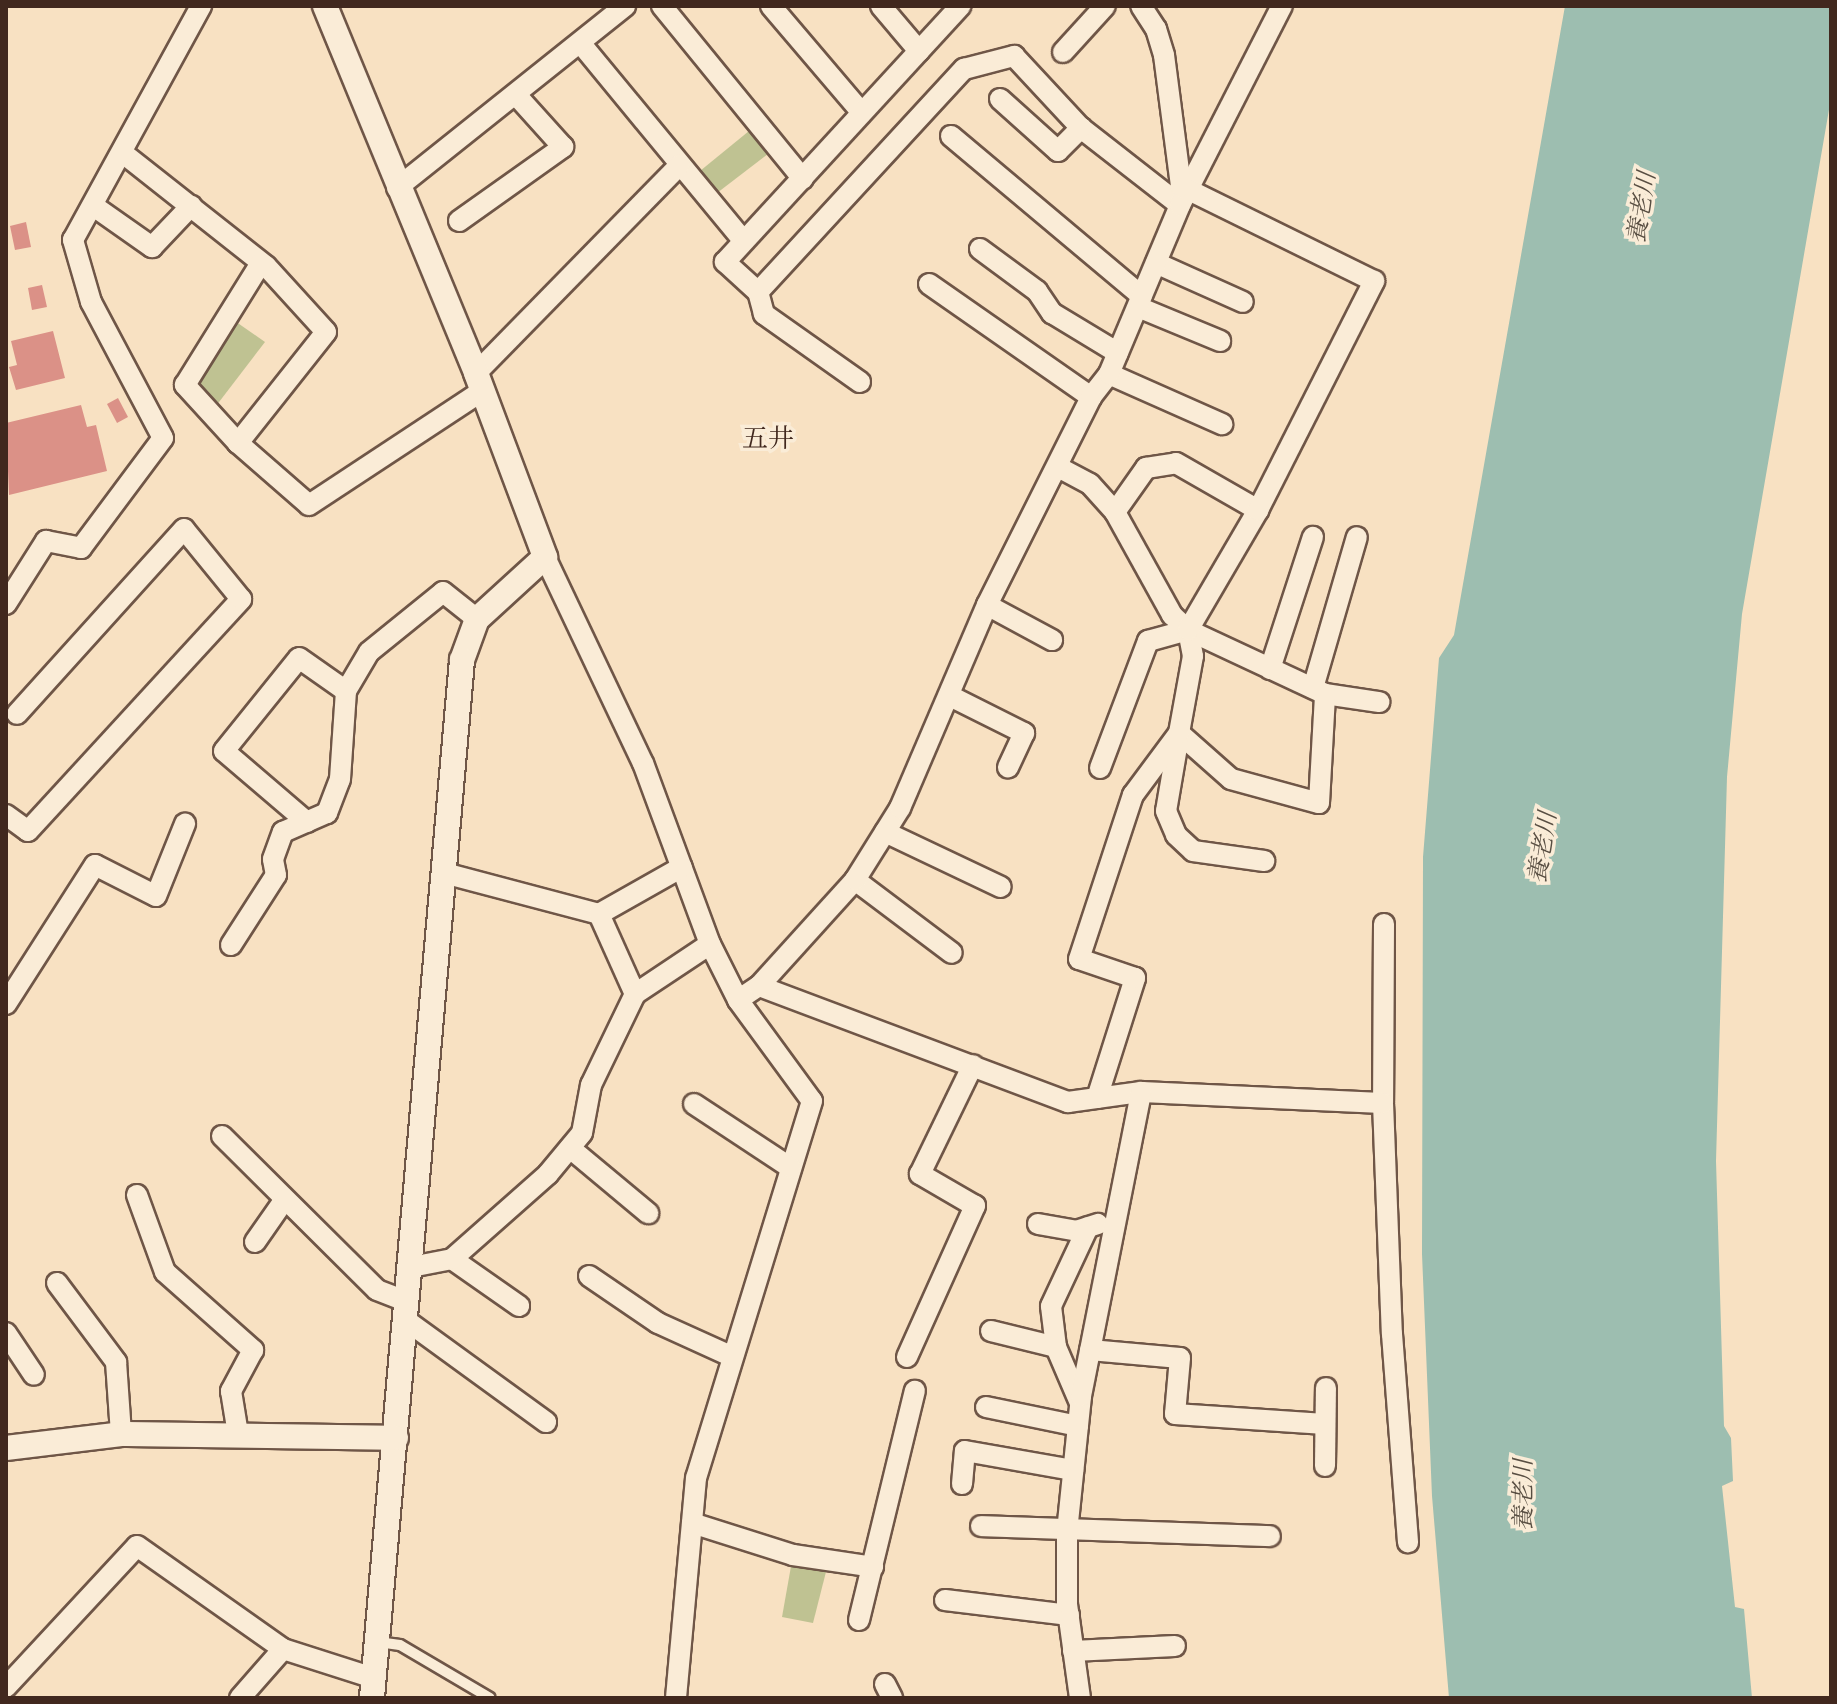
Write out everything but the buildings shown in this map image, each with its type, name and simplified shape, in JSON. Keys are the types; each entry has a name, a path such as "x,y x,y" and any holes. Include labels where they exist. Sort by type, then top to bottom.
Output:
{"street":[{"path":"6,604 46,541 81,548 163,438 91,302 73,240 124,154 201,6"},
{"path":"325,6 479,382 545,557 643,763 710,944 738,1000 812,1101 696,1478 676,1698"},
{"path":"662,6 803,179"},
{"path":"771,6 862,113"},
{"path":"881,6 919,51"},
{"path":"860,382 764,314 758,292 725,262 960,6"},
{"path":"1063,52 1105,6"},
{"path":"1141,6 1156,29 1164,55 1184,199"},
{"path":"738,1000 759,986 855,880 885,832 950,696 987,605 1091,397 1109,374 1184,199 1282,6"},
{"path":"397,188 582,45 619,8"},
{"path":"582,45 743,240"},
{"path":"758,292 964,69 1014,56 1081,128 1184,199 1374,281 1258,510 1188,630 1193,656 1166,811 1176,835 1193,851 1264,861"},
{"path":"459,221 563,147 517,96"},
{"path":"1000,99 1058,151 1081,128"},
{"path":"951,136 1140,301 1220,341"},
{"path":"124,154 261,263 326,332 238,443"},
{"path":"261,263 185,385 238,443 309,505 479,382 680,165"},
{"path":"95,207 152,247 191,206"},
{"path":"980,249 1037,291 1052,313 1118,353"},
{"path":"1156,263 1243,302"},
{"path":"929,284 1091,397"},
{"path":"1109,374 1222,424"},
{"path":"1115,512 1146,468 1176,463 1258,510"},
{"path":"1058,467 1090,484 1115,512 1172,615 1188,630 1319,691 1379,702"},
{"path":"6,815 28,831 241,599 184,529 10,716"},
{"path":"1270,669 1313,537"},
{"path":"1179,733 1231,779 1319,803 1319,691 1357,537"},
{"path":"6,1687 137,1546 283,1649 373,1688 462,660 477,619 545,557"},
{"path":"231,945 276,875 273,859 283,832 327,813 340,779 346,691 369,652 443,592 477,619"},
{"path":"987,605 1052,640"},
{"path":"1100,768 1148,641 1188,630"},
{"path":"307,822 224,751 299,658 346,691"},
{"path":"950,696 1024,733 1008,767"},
{"path":"1097,1098 1135,978 1079,959 1133,795 1179,733"},
{"path":"6,1004 95,865 156,896 185,824"},
{"path":"885,832 1001,887"},
{"path":"444,873 599,914 682,867"},
{"path":"855,880 952,953"},
{"path":"599,914 635,994"},
{"path":"1384,924 1383,1103 1392,1334 1408,1542"},
{"path":"411,1267 452,1259 570,1148 582,1133 591,1085 635,994 710,944"},
{"path":"759,986 1068,1102 1141,1092 1383,1103"},
{"path":"907,1357 975,1206 920,1174 973,1065"},
{"path":"1080,1698 1069,1615 1067,1532 1073,1470 1080,1403 1141,1092"},
{"path":"694,1104 791,1168"},
{"path":"222,1136 377,1290 408,1311 546,1422"},
{"path":"570,1148 648,1213"},
{"path":"137,1195 165,1272 253,1350 231,1391 238,1434"},
{"path":"255,1242 285,1199"},
{"path":"1038,1224 1076,1231 1116,1217"},
{"path":"1080,1403 1056,1347 1051,1306 1088,1227"},
{"path":"452,1259 519,1306"},
{"path":"589,1276 658,1323 733,1357"},
{"path":"57,1283 116,1362 121,1434"},
{"path":"991,1331 1056,1347"},
{"path":"6,1333 34,1375"},
{"path":"1090,1350 1180,1358 1175,1414 1325,1424"},
{"path":"1325,1466 1326,1388"},
{"path":"859,1620 915,1391"},
{"path":"986,1407 1078,1426"},
{"path":"6,1448 121,1434 396,1438"},
{"path":"962,1484 965,1451 1073,1470"},
{"path":"692,1523 793,1555 873,1567"},
{"path":"981,1526 1067,1532 1270,1536"},
{"path":"945,1600 1069,1615"},
{"path":"1073,1651 1175,1646"},
{"path":"240,1698 283,1649"}],"lane":[{"path":"378,1642 400,1645 490,1698"}],"green space":[{"path":"749,131 768,154 717,193 700,171"},
{"path":"232,319 265,342 216,406 198,390 197,379"},
{"path":"793,1555 829,1560 813,1623 782,1617"}],"water":[{"name":"養老川","path":"1565,6 1831,6 1831,98 1742,614 1727,777 1716,1161 1724,1426 1731,1438 1733,1481 1722,1486 1735,1607 1744,1609 1752,1698 1449,1698 1432,1496 1422,1254 1423,857 1439,658 1454,635"}],"district":[{"name":"五井","path":"768,441"}]}
